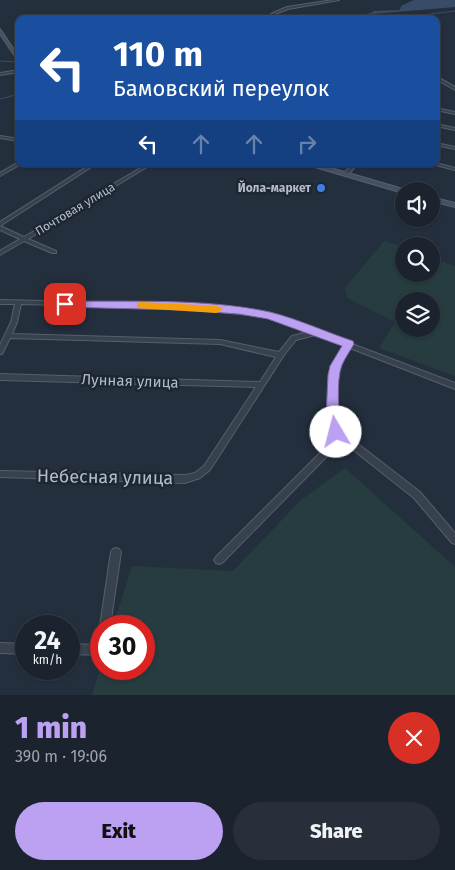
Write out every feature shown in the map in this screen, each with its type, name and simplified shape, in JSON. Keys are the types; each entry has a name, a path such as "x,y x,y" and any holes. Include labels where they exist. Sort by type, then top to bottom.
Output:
{"main road":[{"path":"0,30 15,55"},
{"path":"321,167 395,188"},
{"path":"440,201 455,205"}],"street":[{"path":"274,15 272,14 287,8 338,0"},
{"path":"0,74 15,72"},
{"path":"440,80 455,89"},
{"path":"440,110 455,113"},
{"path":"440,126 455,129"},
{"path":"0,138 15,140"},
{"path":"440,145 455,148"},
{"path":"440,165 455,169"},
{"path":"0,175 15,166"},
{"path":"0,224 89,167"},
{"name":"Почтовая улица","path":"0,254 145,167"},
{"path":"346,174 353,167"},
{"path":"0,228 54,252"},
{"path":"0,302 182,306 269,316 318,332 455,386"},
{"path":"0,352 18,303"},
{"path":"260,384 294,338 318,332"},
{"path":"7,336 220,342 280,355"},
{"path":"349,344 336,366 334,375 332,419 336,432 417,495 455,540"},
{"name":"Лунная улица","path":"0,377 260,384"},
{"name":"Небесная улица","path":"0,474 186,479 197,476 207,468 260,384"},
{"path":"218,560 341,437"},
{"path":"107,615 116,552"},
{"path":"0,648 15,649"}],"green space":[{"path":"384,241 395,244 395,282 440,282 440,260 455,266 455,376 379,348 395,322 347,298 345,288"},
{"path":"345,468 455,567 455,695 92,695 97,680 155,680 155,615 116,615 132,566 233,571 301,500"}],"water":[{"path":"414,0 455,0 455,7 372,14 373,11 400,10 401,6"}],"waterway":[{"path":"422,15 455,11"},
{"path":"363,15 374,13"},
{"path":"0,61 15,62"},
{"path":"0,99 15,95"}],"slow traffic":[{"path":"141,306 182,306 217,309"}],"place":[{"name":"Йола-маркет","path":"321,188"}],"route":[{"path":"65,304 182,306 239,311 269,316 349,344 336,366 334,375 332,419 336,432"}]}
